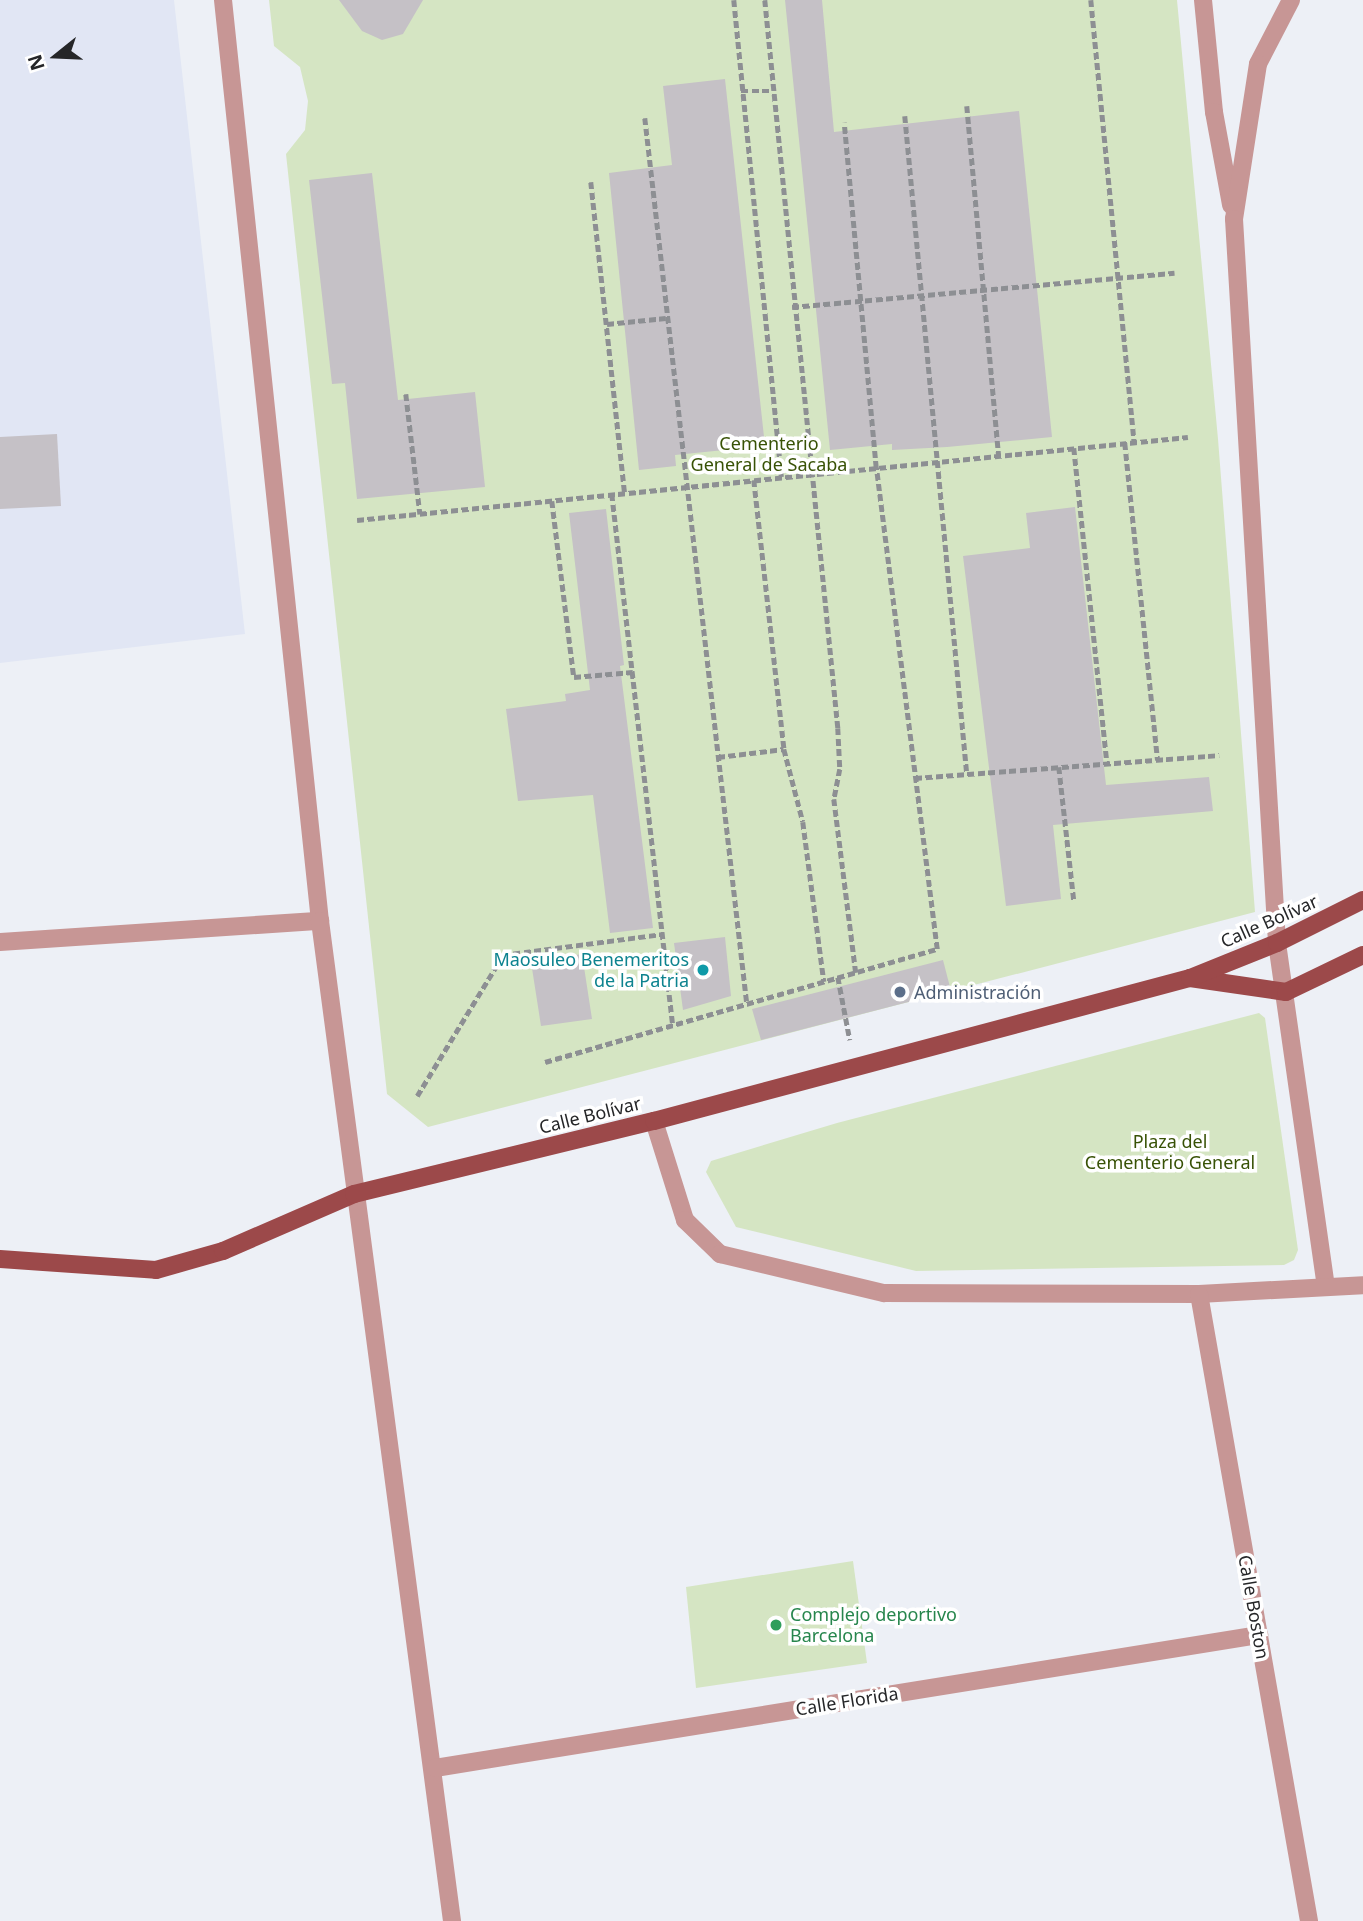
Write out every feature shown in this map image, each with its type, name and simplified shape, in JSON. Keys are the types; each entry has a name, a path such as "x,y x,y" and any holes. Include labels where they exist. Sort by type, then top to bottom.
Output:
{"main road":[{"name":"Calle Bolívar","path":"0,1258 156,1269 223,1251 354,1194 654,1121 1190,978 1277,943 1363,900"},
{"path":"1286,992 1363,955"},
{"name":"Calle Bolívar","path":"1190,978 1286,992"}],"street":[{"path":"223,0 320,921 354,1194 435,1768 452,1921"},
{"path":"1203,0 1214,112 1234,219 1277,943 1326,1286"},
{"path":"1234,219 1258,64 1291,0"},
{"path":"0,942 320,921"},
{"path":"654,1121 685,1220 719,1254 884,1293 1199,1294 1363,1285"},
{"name":"Calle Boston","path":"1199,1294 1309,1921"},
{"name":"Calle Florida","path":"435,1768 1259,1634"}],"path":[{"path":"734,0 741,91 782,477"},
{"path":"765,0 770,91 838,728 841,769 834,799 856,973"},
{"path":"1091,0 1134,442"},
{"path":"741,91 770,91"},
{"path":"967,106 999,456"},
{"path":"905,116 934,462 967,774"},
{"path":"645,118 685,487 747,1004"},
{"path":"545,1062 937,949 876,468 844,122"},
{"path":"591,182 625,493"},
{"path":"792,307 1174,273"},
{"path":"607,324 666,318"},
{"path":"406,394 420,514"},
{"path":"357,520 1188,437"},
{"path":"1125,443 1158,760"},
{"path":"1074,448 1107,764"},
{"path":"754,480 784,749 803,822 824,982"},
{"path":"612,494 673,1026"},
{"path":"552,501 574,677 633,672"},
{"path":"718,757 784,749"},
{"path":"915,778 1219,755"},
{"path":"1059,767 1074,900"},
{"path":"417,1096 503,955 662,934"},
{"path":"838,977 855,1069"}],"shaded area":[{"path":"0,0 174,0 245,634 0,663"}],"green space":[{"name":"Cementerio General de Sacaba","path":"269,0 1177,0 1218,439 1255,912 428,1127 387,1094 286,154 305,130 308,101 300,67 274,46"},
{"name":"Plaza del Cementerio General","path":"1259,1013 1265,1018 1298,1250 1294,1260 1284,1265 916,1271 736,1227 706,1172 711,1161 837,1123"},
{"name":"Complejo deportivo Barcelona","path":"853,1561 867,1663 696,1688 686,1587"}],"building":[{"path":"339,0 423,0 403,34 382,40 362,31"},
{"path":"785,0 822,0 834,132 1019,111 1052,437 947,447 892,450 892,444 830,450"},
{"path":"725,79 765,446 675,455 676,466 639,470 609,173 672,165 663,86"},
{"path":"372,173 398,400 475,392 485,487 357,499 345,383 332,384 309,180"},
{"path":"57,434 61,506 0,509 0,437"},
{"path":"1075,507 1106,785 1209,777 1213,811 1053,825 1061,899 1006,906 963,556 1030,548 1026,513"},
{"path":"606,509 624,665 620,666 653,928 610,933 593,795 518,801 506,709 566,701 565,694 590,690 569,513"},
{"name":"Maosuleo Benemeritos de la Patria","path":"725,937 731,996 683,1010 674,943"},
{"path":"582,954 592,1019 541,1026 531,962"},
{"path":"943,960 951,991 761,1040 752,1009"}],"place":[{"name":"Maosuleo Benemeritos de la Patria","path":"703,970"},
{"name":"Administración","path":"900,992"},
{"name":"Complejo deportivo Barcelona","path":"776,1625"}]}
